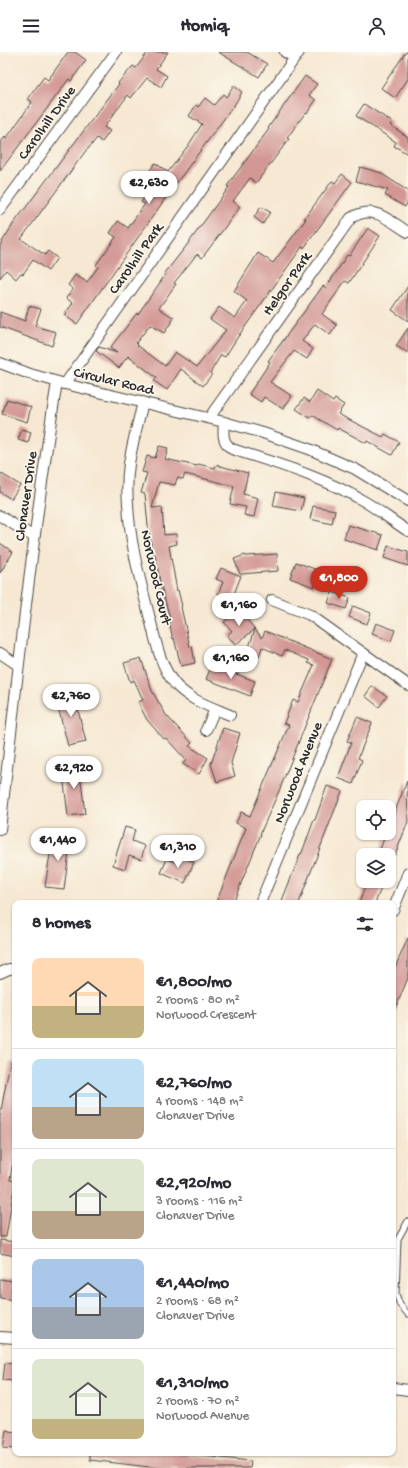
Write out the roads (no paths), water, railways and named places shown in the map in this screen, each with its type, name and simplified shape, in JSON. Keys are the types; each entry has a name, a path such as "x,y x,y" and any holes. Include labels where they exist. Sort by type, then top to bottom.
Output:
{"street":[{"name":"Carolhill Drive","path":"0,210 116,52"},
{"path":"284,52 297,55"},
{"name":"Carolhill Park","path":"61,383 297,55"},
{"name":"Helgor Park","path":"210,418 351,218 359,214 369,212 379,214 408,232"},
{"name":"Circular Road","path":"0,362 30,374 61,383 210,418 263,433 309,449 355,469 408,501"},
{"name":"Clonaver Drive","path":"0,830 1,803 34,537 61,383"},
{"name":"Norwood Court","path":"143,402 128,465 127,491 129,526 135,562 160,656 167,673 187,694 198,701 230,715"},
{"path":"224,422 224,439 226,445 232,449 281,465 329,484 366,503 408,531"},
{"path":"0,516 34,537"},
{"path":"272,600 310,615 408,685"},
{"path":"0,653 18,665"},
{"name":"Norwood Avenue","path":"261,900 363,653"},
{"path":"206,730 215,709"},
{"path":"396,903 408,873"},
{"path":"0,973 12,969"},
{"path":"0,1337 12,1338"},
{"path":"396,1388 408,1390"}],"lane":[{"path":"408,1221 398,1239 396,1294 400,1305 408,1314"},
{"path":"400,1305 408,1305"}]}
